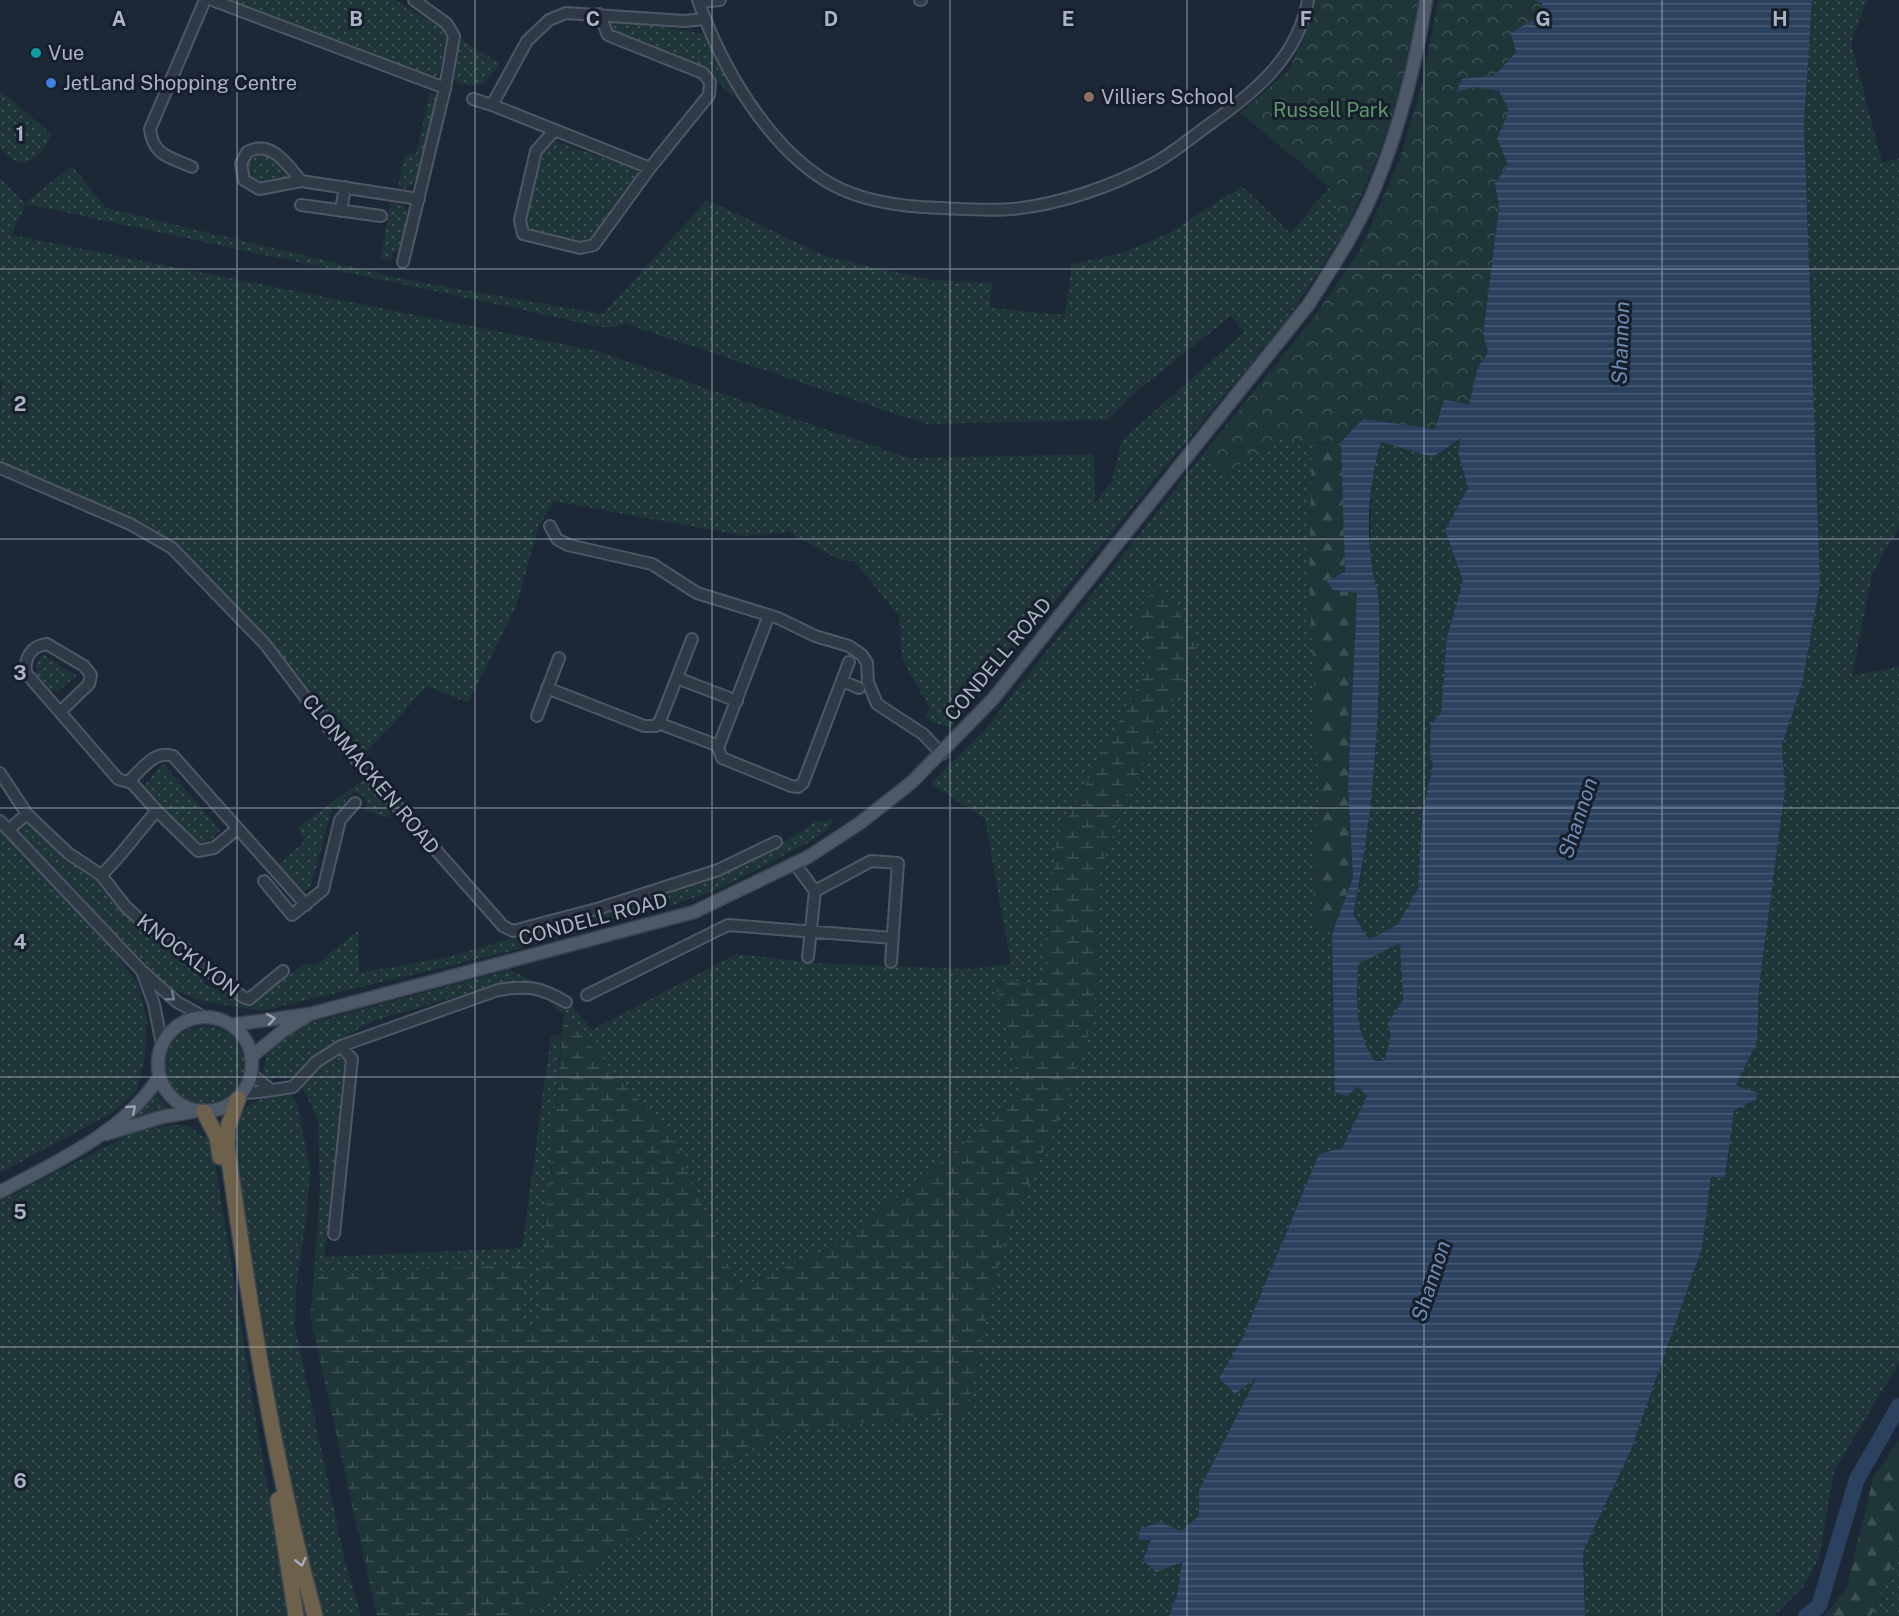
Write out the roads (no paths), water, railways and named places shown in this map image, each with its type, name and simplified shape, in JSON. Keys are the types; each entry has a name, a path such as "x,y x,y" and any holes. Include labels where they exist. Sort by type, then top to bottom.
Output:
{"highway":[{"path":"241,1096 228,1127 227,1144 243,1255 289,1504 315,1616"},
{"path":"201,1111 217,1137 248,1339 296,1616"}],"main road":[{"name":"CONDELL ROAD","path":"310,1014 694,912 795,864 860,823 912,783 993,699 1242,389 1321,285 1345,248 1376,187 1396,132 1418,51 1426,0"},
{"path":"201,1111 178,1103 170,1096 159,1077 158,1055 162,1045 175,1028 194,1018 204,1017 231,1025 310,1014"},
{"path":"251,1057 284,1030 310,1014"},
{"path":"99,1136 159,1118 216,1110 241,1096 251,1074 251,1057 248,1045 231,1025"},
{"path":"0,1192 99,1136 147,1096 159,1077"}],"street":[{"path":"192,166 160,154 151,143 150,129 205,0"},
{"path":"212,0 445,88"},
{"path":"403,262 445,88 454,36 447,24 414,0"},
{"path":"720,0 699,1 705,19 759,118 793,155 831,184 877,201 919,207 1012,209 1053,202 1103,186 1155,163 1232,109 1280,65 1305,20 1308,0"},
{"path":"492,105 527,41 549,20 566,13 684,21 705,19"},
{"path":"554,131 536,151 520,220 523,234 580,248 594,244 650,168 710,95 710,82 703,73 608,35 599,14"},
{"path":"473,99 650,168"},
{"path":"301,181 275,152 262,148 252,150 244,156 241,171 243,180 259,189 301,181 419,199"},
{"path":"341,211 345,187"},
{"path":"301,205 381,216"},
{"name":"CLONMACKEN ROAD","path":"0,468 130,524 172,548 265,644 330,730 503,926 513,931 600,908 718,870 776,842"},
{"path":"550,526 557,539 568,545 652,564 670,573 697,593 769,615 858,651 867,663 868,682 877,704 923,734 942,754"},
{"path":"769,615 719,746 719,754 722,758 798,787 805,779 849,662"},
{"path":"658,723 692,639"},
{"path":"60,712 89,684 91,675 84,666 48,644 38,645 29,654 25,665 26,673 118,779 132,783 157,811 198,850 214,848 237,830"},
{"path":"537,716 559,658"},
{"path":"677,678 737,701"},
{"path":"842,681 859,688"},
{"path":"547,688 644,726 658,723 719,746"},
{"path":"132,783 133,777 158,754 173,756 306,905"},
{"name":"KNOCKLYON","path":"0,773 27,814 68,853 101,875 126,907 147,926 187,950 211,973 243,997 249,999 283,971"},
{"path":"264,881 292,915 306,905 323,890 340,820 355,803"},
{"path":"101,875 118,859 130,841 157,811"},
{"path":"8,830 27,814"},
{"path":"0,820 142,971 177,1002 204,1017"},
{"path":"814,891 871,861 898,863 891,962"},
{"path":"795,864 814,891 808,957"},
{"path":"587,995 728,924 893,938"},
{"path":"142,971 154,1004 162,1045"},
{"path":"241,1096 260,1094 270,1089 293,1087 316,1062 341,1046 498,990 525,986 546,990 566,1002"},
{"path":"334,1234 352,1059 341,1046"},
{"path":"251,1074 270,1089"}],"water":[{"name":"Shannon","path":"1532,0 1812,0 1804,122 1820,584 1802,684 1782,745 1785,789 1759,987 1757,1042 1736,1085 1758,1093 1756,1100 1734,1110 1725,1177 1711,1177 1702,1248 1631,1450 1583,1552 1585,1616 1169,1616 1177,1595 1182,1562 1156,1572 1143,1560 1151,1540 1138,1540 1140,1529 1161,1522 1181,1531 1199,1516 1199,1490 1257,1377 1235,1394 1219,1378 1243,1337 1319,1154 1342,1148 1367,1096 1358,1087 1346,1096 1335,1092 1332,934 1353,877 1348,787 1357,593 1333,590 1327,581 1345,572 1341,442 1363,419 1435,429 1444,400 1469,404 1478,367 1488,352 1483,334 1499,208 1495,183 1508,165 1497,138 1509,111 1499,91 1476,87 1456,92 1462,79 1495,75 1516,52 1511,33 1542,14 1542,3","holes":["1461,438 1458,453 1468,488 1445,530 1463,581 1447,637 1441,713 1431,724 1430,753 1433,765 1422,815 1418,889 1398,924 1369,940 1353,914 1371,800 1379,682 1379,605 1369,531 1374,471 1381,442 1433,457","1400,943 1403,1000 1388,1023 1391,1036 1384,1061 1375,1061 1363,1038 1360,1026 1357,1002 1358,964"]}],"waterway":[{"path":"1806,1616 1819,1606 1857,1479 1899,1406"}],"place":[{"name":"Vue","path":"36,53"},
{"name":"JetLand Shopping Centre","path":"51,83"},
{"name":"Villiers School","path":"1089,97"}],"park label":[{"name":"Russell Park","path":"1331,110"}]}
